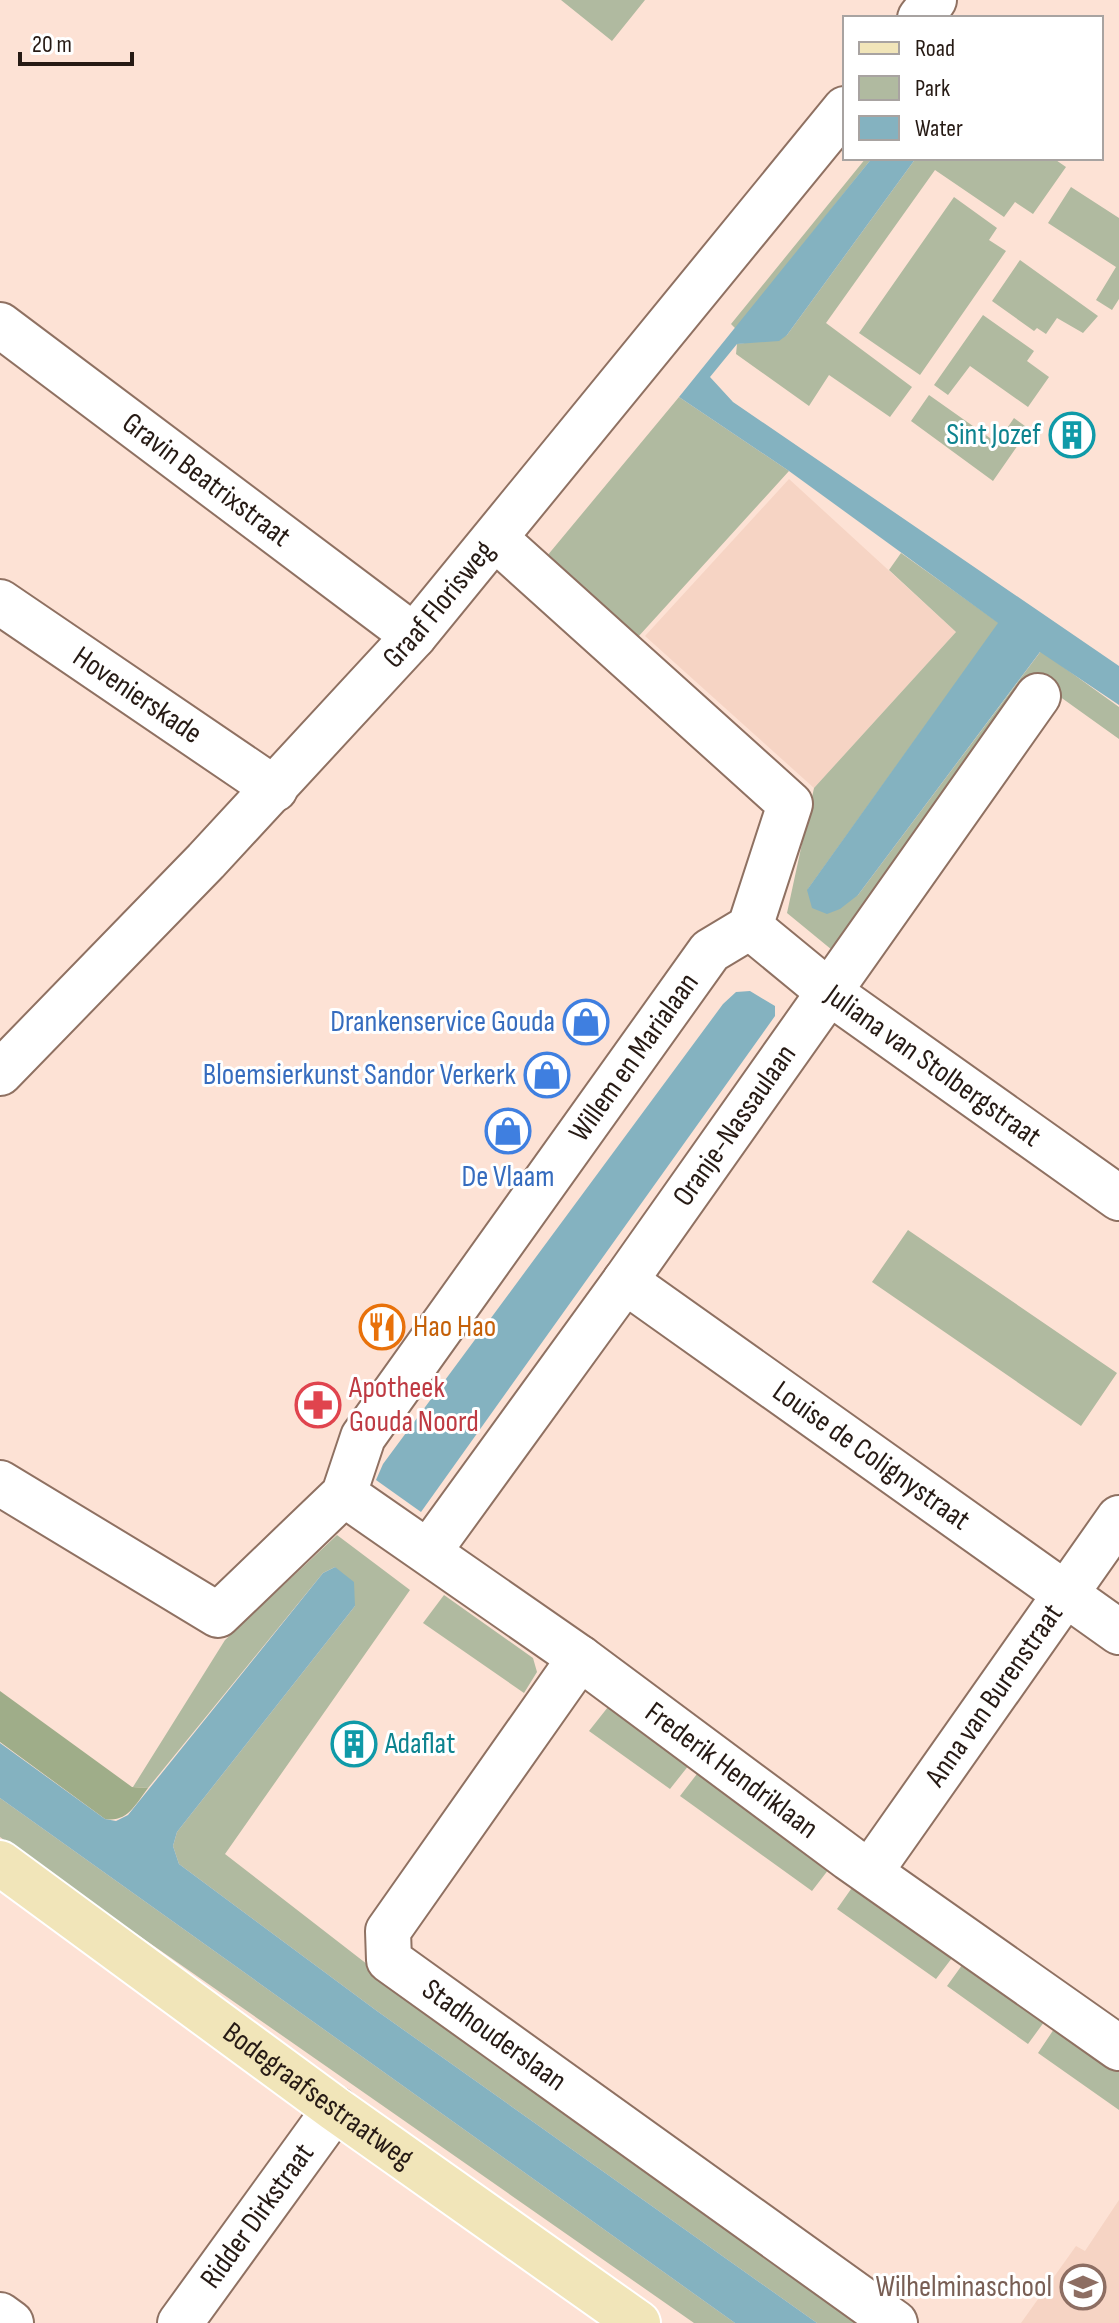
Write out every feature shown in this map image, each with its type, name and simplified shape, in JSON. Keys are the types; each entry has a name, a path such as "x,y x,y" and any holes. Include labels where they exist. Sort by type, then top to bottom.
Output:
{"main road":[{"name":"Bodegraafsestraatweg","path":"0,1863 335,2109 638,2323"}],"street":[{"path":"922,16 934,0"},
{"name":"Graaf Florisweg","path":"0,1073 275,789 414,636 843,111"},
{"name":"Gravin Beatrixstraat","path":"0,325 414,636"},
{"path":"496,539 790,804 750,927"},
{"name":"Hovenierskade","path":"0,602 275,789"},
{"name":"Oranje-Nassaulaan","path":"429,1551 625,1281 1038,696"},
{"name":"Juliana van Stolbergstraat","path":"750,927 829,992 1115,1185"},
{"name":"Willem en Marialaan","path":"0,1483 218,1615 344,1494 363,1437 710,951 750,927"},
{"name":"Louise de Colignystraat","path":"625,1281 1119,1632"},
{"name":"Frederik Hendriklaan","path":"344,1494 580,1658 870,1872 1119,2048"},
{"name":"Anna van Burenstraat","path":"870,1872 1119,1518"},
{"name":"Stadhouderslaan","path":"580,1658 388,1931 389,1960 895,2323"},
{"name":"Ridder Dirkstraat","path":"180,2323 335,2109"},
{"path":"0,2315 11,2323"}],"shaded area":[{"path":"789,479 956,632 814,788 645,636"},
{"name":"Wilhelminaschool","path":"1119,2200 1119,2323 1021,2323 1076,2246 1085,2251"}],"green space":[{"path":"561,0 645,0 612,41"},
{"path":"864,160 870,160 736,329 731,324"},
{"path":"915,160 1056,160 1066,167 1033,214 1015,202 1004,217 935,170 826,323 912,387 890,417 829,375 809,406 736,354 737,344 787,335"},
{"path":"1071,187 1119,218 1119,299 1112,310 1096,300 1116,267 1048,223"},
{"path":"954,197 997,228 989,240 1006,251 920,375 859,333"},
{"path":"1020,260 1098,316 1083,333 1057,318 1046,334 1037,328 1034,331 992,301"},
{"path":"983,315 1034,351 1027,361 1049,377 1028,407 970,366 948,395 934,385"},
{"path":"929,395 997,443 1014,418 1029,429 993,481 911,421"},
{"path":"679,397 789,471 638,637 547,556"},
{"path":"901,553 999,623 808,889 813,908 858,895 1041,651 1119,707 1119,739 1038,681 843,959 787,913 814,788 956,632 889,570"},
{"path":"908,1230 1117,1373 1081,1426 872,1282"},
{"path":"337,1535 410,1590 225,1854 403,1992 868,2323 817,2323 377,2011 179,1864 173,1846 177,1832 355,1606 335,1567 323,1573 148,1788 133,1787 225,1640"},
{"path":"444,1595 533,1658 537,1672 524,1693 423,1623"},
{"path":"0,1691 132,1787 148,1788 135,1806 119,1818 105,1819 0,1742"},
{"path":"608,1707 689,1765 670,1789 589,1731"},
{"path":"700,1770 832,1865 812,1891 680,1796"},
{"path":"0,1798 735,2323 694,2323 65,1884 0,1837"},
{"path":"856,1882 955,1954 936,1979 837,1909"},
{"path":"965,1961 1047,2018 1028,2044 947,1986"},
{"path":"1056,2026 1119,2071 1119,2110 1038,2053"}],"water":[{"path":"870,160 915,160 787,335 779,341 737,344 710,377 733,402 1119,666 1119,705 1040,652 858,895 840,909 827,914 812,908 807,890 998,623 789,471 679,397"},
{"path":"750,991 775,1006 775,1016 421,1512 376,1480 383,1464 723,1004 736,992"},
{"path":"335,1567 354,1582 355,1606 177,1832 173,1846 179,1864 377,2011 817,2323 735,2323 0,1798 0,1743 105,1819 116,1821 128,1815 323,1573"}],"place":[{"name":"Sint Jozef","path":"1072,435"},
{"name":"Drankenservice Gouda","path":"586,1022"},
{"name":"Bloemsierkunst Sandor Verkerk","path":"547,1075"},
{"name":"De Vlaam","path":"508,1131"},
{"name":"Hao Hao","path":"382,1327"},
{"name":"Apotheek Gouda Noord","path":"318,1405"},
{"name":"Adaflat","path":"354,1744"},
{"name":"Wilhelminaschool","path":"1083,2287"}]}
